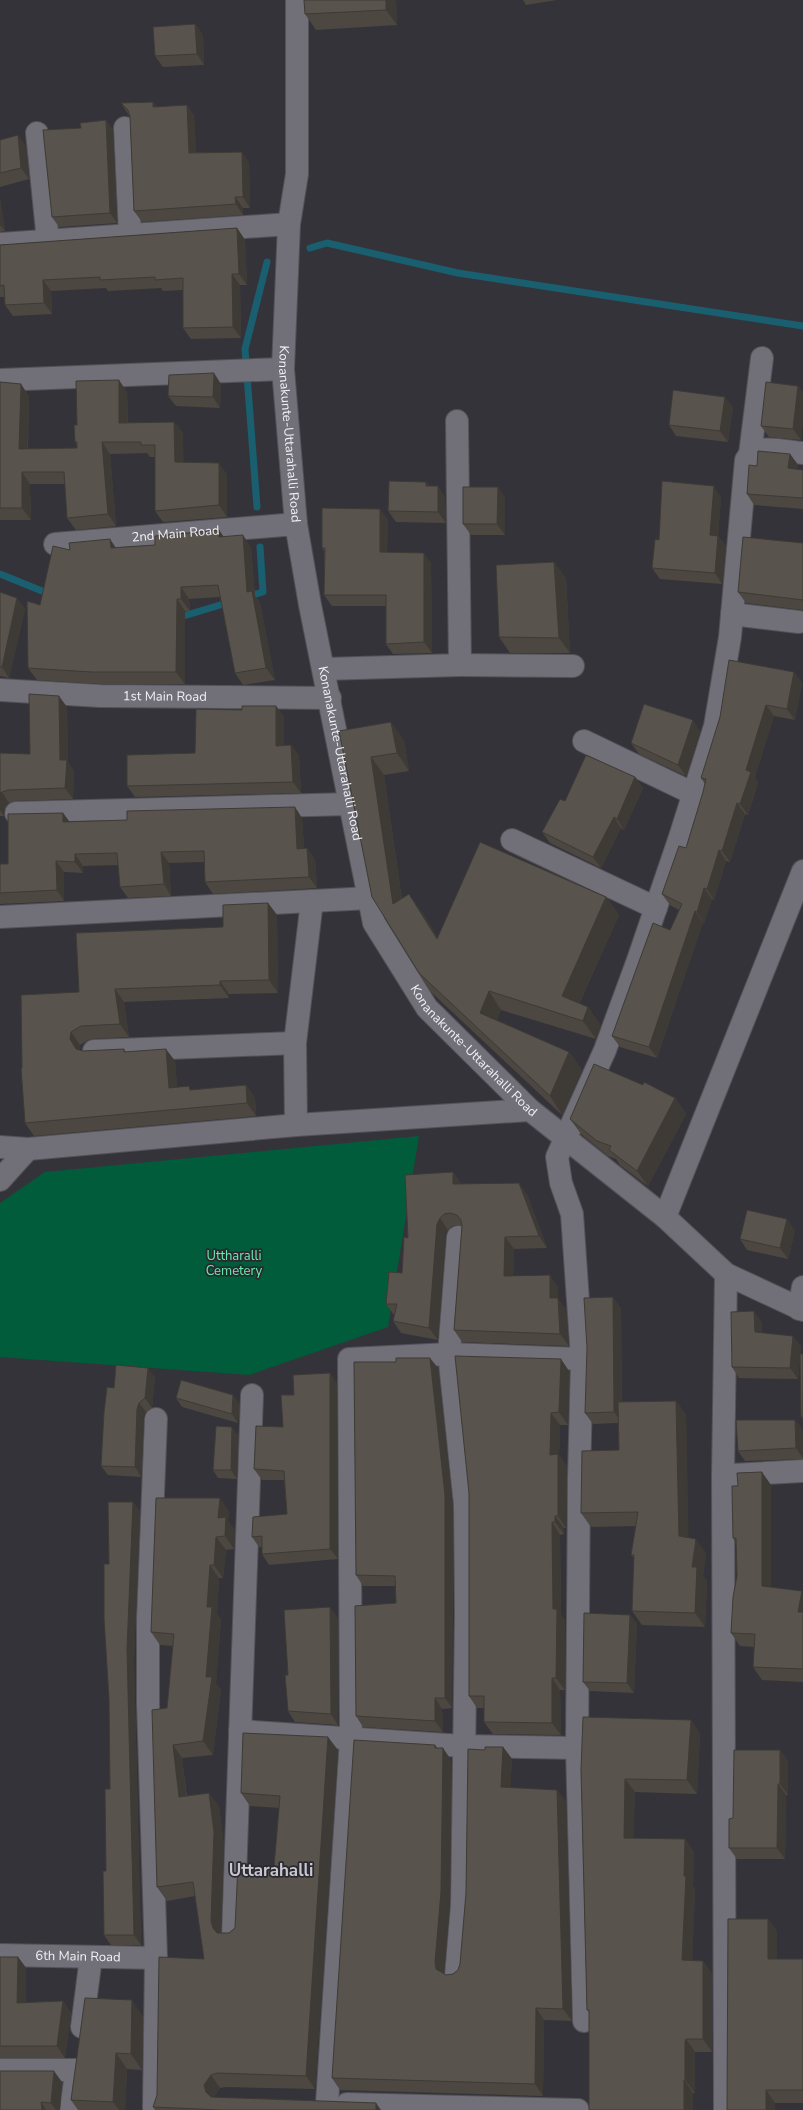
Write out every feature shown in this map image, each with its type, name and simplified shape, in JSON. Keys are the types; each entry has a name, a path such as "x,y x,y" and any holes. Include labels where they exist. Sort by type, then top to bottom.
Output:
{"street":[{"name":"Konanakunte-Uttarahalli Road","path":"297,0 297,174 289,224 283,369 296,524 374,923 427,1008 530,1110 665,1217 726,1274 801,1309"},
{"path":"125,128 130,235"},
{"path":"37,132 48,241"},
{"path":"0,244 289,224"},
{"path":"584,2021 577,1748 579,1477 582,1359 572,1214 561,1183 558,1157 565,1138 605,1050 656,908 715,726 732,614 745,467 746,460 750,454 762,358"},
{"path":"0,380 283,369"},
{"path":"457,421 460,665"},
{"path":"750,454 761,449 803,453"},
{"name":"2nd Main Road","path":"55,544 296,524"},
{"path":"732,614 799,622"},
{"path":"324,669 460,665 573,666"},
{"name":"1st Main Road","path":"0,690 100,696 330,698"},
{"path":"584,741 694,794"},
{"path":"16,813 351,804"},
{"path":"512,840 656,908"},
{"path":"665,1217 803,872"},
{"path":"0,917 370,898"},
{"path":"296,1125 295,1043 312,901"},
{"path":"91,1051 295,1043"},
{"path":"0,1147 28,1149 296,1125 530,1110"},
{"path":"0,1180 28,1149"},
{"path":"456,1975 462,1905 466,1614 465,1505 449,1354 458,1237"},
{"path":"725,2110 723,1475 726,1274"},
{"path":"801,1309 803,1287"},
{"path":"327,2103 351,1738 349,1359 449,1354 582,1359"},
{"path":"233,1935 252,1395"},
{"path":"154,2108 156,1958 148,1696 148,1618 156,1419"},
{"path":"723,1475 803,1471"},
{"path":"240,1731 463,1746 577,1748"},
{"name":"6th Main Road","path":"0,1955 156,1958"},
{"path":"71,2110 91,1957"},
{"path":"0,2070 76,2070"},
{"path":"305,2102 578,2110"}],"green space":[{"name":"Uttharalli Cemetery","path":"419,1136 388,1327 249,1375 0,1357 0,1203 45,1172"}],"building":[{"path":"304,0 386,0 386,10 305,14"},
{"path":"195,24 197,54 155,56 153,27"},
{"path":"153,102 153,107 187,105 189,153 242,152 243,197 235,197 236,204 134,211 130,117 128,110 121,103"},
{"path":"106,120 110,213 52,217 43,130 81,128 80,123"},
{"path":"18,135 21,168 0,173 0,140"},
{"path":"237,228 239,274 232,274 233,327 183,328 183,278 155,280 155,277 100,280 100,277 43,280 44,303 5,305 4,285 0,286 0,245"},
{"path":"214,373 213,397 168,396 169,375"},
{"path":"119,380 119,423 174,422 175,462 219,463 219,505 155,511 155,445 141,445 141,442 102,442 108,514 67,518 64,472 22,472 22,508 0,508 0,382 21,384 19,449 77,448 77,442 75,442 74,425 77,425 76,381"},
{"path":"766,382 798,386 793,429 761,426"},
{"path":"673,390 725,397 720,431 669,425"},
{"path":"758,451 790,454 788,468 803,470 803,498 747,494 749,465 757,466"},
{"path":"389,481 426,482 426,486 438,486 438,512 388,511"},
{"path":"662,481 714,486 710,535 718,536 715,573 652,568 655,539 659,540"},
{"path":"463,487 498,487 497,524 463,524"},
{"path":"322,508 380,509 380,552 424,553 424,642 386,644 386,595 324,595 325,548 322,548"},
{"path":"219,530 219,537 243,535 247,592 252,591 266,668 235,673 218,585 181,587 181,599 177,599 176,672 92,672 28,668 27,601 40,605 53,546 70,550 69,543 110,539 111,548 155,545 155,536"},
{"path":"743,537 803,543 803,600 738,592"},
{"path":"554,562 559,638 499,637 496,565"},
{"path":"0,592 17,598 2,667 0,667"},
{"path":"729,660 794,672 787,709 766,705 746,770 751,772 740,804 737,803 722,851 719,850 707,889 704,888 697,912 695,911 649,1047 612,1036 653,923 670,930 682,904 662,894 679,846 686,848 703,792 706,779 701,778 720,717"},
{"path":"29,694 59,696 60,760 67,760 65,788 8,790 0,793 0,753 30,754"},
{"path":"644,704 693,720 678,765 631,743"},
{"path":"242,706 276,706 276,746 291,745 293,782 127,786 127,755 195,753 196,709 242,710"},
{"path":"391,722 397,753 371,757 393,904 409,894 437,939 480,842 606,897 562,996 588,1007 583,1021 489,991 480,1013 569,1052 550,1096 419,973 372,897 339,731"},
{"path":"586,755 635,777 617,819 614,817 593,857 542,832 560,799 565,801"},
{"path":"295,807 297,849 307,848 309,877 205,882 204,851 161,852 164,884 120,887 117,853 75,854 75,862 56,861 57,890 0,893 0,864 8,864 8,814 63,813 63,822 127,820 127,811"},
{"path":"268,903 269,980 220,981 220,985 115,989 120,1024 81,1026 71,1032 70,1039 76,1049 83,1051 124,1049 124,1052 166,1049 169,1088 189,1086 190,1090 246,1085 247,1103 25,1123 21,1068 21,995 79,992 76,933 223,927 223,905"},
{"path":"594,1064 643,1085 644,1082 675,1098 637,1171 609,1150 611,1146 597,1141 570,1119"},
{"path":"453,1172 453,1184 519,1183 539,1236 505,1237 504,1276 550,1275 550,1298 558,1298 560,1334 454,1330 462,1226 461,1220 457,1215 450,1213 444,1214 437,1224 429,1328 393,1321 397,1304 386,1304 389,1272 402,1273 404,1237 408,1238 405,1175"},
{"path":"747,1210 787,1219 780,1248 740,1239"},
{"path":"613,1297 614,1412 585,1413 587,1348 584,1298"},
{"path":"754,1311 755,1332 793,1336 790,1368 732,1367 731,1312"},
{"path":"800,1354 803,1354 803,1417 801,1417"},
{"path":"455,1356 561,1359 559,1412 551,1413 550,1455 558,1454 558,1516 555,1516 555,1522 552,1522 553,1609 557,1609 556,1678 552,1678 552,1723 484,1722 484,1696 469,1696 469,1493"},
{"path":"396,1358 430,1358 445,1495 445,1698 435,1698 435,1721 356,1716 355,1606 396,1603 395,1576 356,1575 354,1362 396,1362"},
{"path":"116,1365 148,1368 145,1398 139,1403 137,1409 135,1467 101,1466 107,1387 114,1388"},
{"path":"330,1373 330,1549 262,1554 262,1536 252,1537 253,1517 287,1514 284,1471 254,1469 256,1426 283,1427 281,1395 294,1395 293,1375"},
{"path":"181,1380 233,1395 232,1414 176,1398"},
{"path":"676,1401 679,1536 696,1539 692,1567 697,1567 695,1613 632,1611 634,1555 631,1555 638,1512 581,1513 582,1451 619,1450 618,1402"},
{"path":"736,1420 795,1420 796,1448 738,1451"},
{"path":"216,1426 232,1427 231,1470 213,1470"},
{"path":"762,1472 762,1586 802,1591 798,1612 803,1612 803,1669 753,1667 755,1634 731,1633 733,1597 737,1576 736,1538 733,1538 732,1486 738,1486 737,1473"},
{"path":"156,1498 220,1498 218,1518 226,1517 225,1536 216,1537 214,1565 210,1565 207,1607 212,1607 206,1677 212,1677 203,1741 173,1745 179,1797 209,1793 214,1832 211,1921 213,1928 217,1933 229,1933 235,1928 238,1865 274,1867 280,1796 241,1793 243,1733 328,1737 306,2076 217,2073 211,2075 204,2085 206,2092 211,2097 376,2103 376,2110 221,2110 153,2107 157,2095 159,1957 204,1959 193,1882 157,1887 152,1710 167,1708 174,1634 151,1632"},
{"path":"108,1502 133,1502 127,1649 134,1935 104,1935 103,1871 106,1871 105,1789 110,1789 109,1699 104,1618 104,1564 109,1564"},
{"path":"330,1607 331,1714 288,1711 285,1675 288,1675 284,1610"},
{"path":"584,1613 630,1615 627,1683 583,1682"},
{"path":"583,1717 691,1720 687,1780 625,1779 624,1838 685,1839 684,1876 686,1876 682,1960 703,1961 703,2039 686,2039 685,2042 684,2110 589,2110 589,2010 587,2010 581,1769"},
{"path":"354,1740 435,1745 435,1748 443,1748 441,1892 435,1962 436,1969 446,1975 453,1974 458,1970 460,1964 466,1893 468,1749 485,1750 485,1747 503,1747 501,1787 557,1790 563,2009 536,2008 535,2084 332,2078"},
{"path":"734,1750 780,1750 777,1848 729,1848 729,1819 733,1818"},
{"path":"728,1919 768,1919 768,1959 803,1959 803,2090 766,2090 766,2110 727,2110"},
{"path":"0,1957 18,1957 17,2003 63,2001 57,2046 0,2046"},
{"path":"85,1998 132,2000 131,2054 116,2053 113,2102 71,2100"},
{"path":"0,2071 54,2071 51,2103 41,2102 42,2110 0,2110"}],"waterway":[{"path":"310,248 327,243 458,273 803,326"},
{"path":"257,507 245,349 267,262"},
{"path":"246,597 263,592 260,547"},
{"path":"0,574 52,595"},
{"path":"177,618 230,602"}],"district":[{"name":"Uttarahalli","path":"271,1870"}]}
